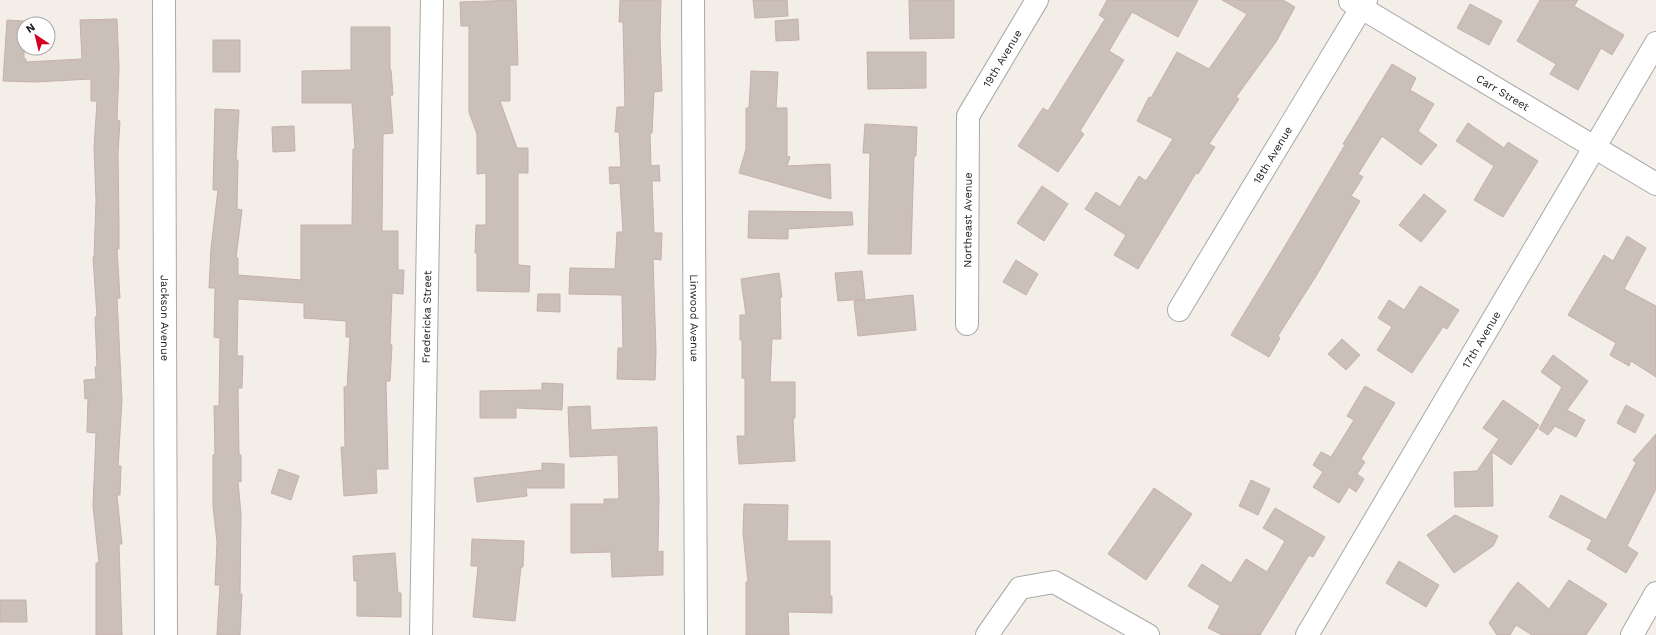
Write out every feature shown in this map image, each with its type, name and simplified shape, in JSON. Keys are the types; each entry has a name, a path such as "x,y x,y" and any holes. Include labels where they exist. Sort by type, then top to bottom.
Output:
{"street":[{"name":"Jackson Avenue","path":"164,0 166,635"},
{"name":"Fredericka Street","path":"421,635 432,0"},
{"name":"Linwood Avenue","path":"693,0 696,635"},
{"name":"19th Avenue","path":"968,116 1037,0"},
{"name":"Carr Street","path":"1359,3 1594,148 1656,184"},
{"name":"18th Avenue","path":"1179,310 1359,3"},
{"name":"17th Avenue","path":"1307,635 1656,44"},
{"name":"Northeast Avenue","path":"967,324 968,116"},
{"path":"987,635 1020,588 1054,582 1148,635"},
{"path":"1632,635 1656,594"}],"building":[{"path":"516,0 518,65 510,65 510,101 500,101 517,148 528,148 528,173 518,173 518,265 530,266 529,292 477,291 477,253 475,253 476,225 486,225 486,173 477,174 477,134 469,112 469,26 461,26 460,2"},
{"path":"620,0 661,0 660,37 662,91 654,92 652,133 650,133 651,166 659,165 660,181 652,181 654,233 662,233 661,260 653,259 656,352 655,380 617,379 618,348 623,348 622,295 569,294 570,268 615,269 617,232 623,232 620,183 610,184 609,167 621,167 619,132 615,132 617,107 625,107 623,22 619,22"},
{"path":"753,0 787,0 788,16 755,18"},
{"path":"909,0 954,0 954,38 910,39"},
{"path":"1107,0 1198,0 1178,37 1132,12 1109,51 1124,60 1080,131 1084,134 1058,172 1018,146 1043,108 1048,111 1105,19 1099,15"},
{"path":"1222,0 1283,0 1295,7 1276,42 1236,97 1239,99 1209,144 1215,147 1198,174 1196,173 1138,269 1114,255 1126,235 1085,209 1096,192 1120,207 1139,176 1146,181 1173,139 1137,121 1149,97 1151,98 1177,52 1209,69 1247,14"},
{"path":"1540,0 1578,0 1574,6 1624,35 1612,55 1601,48 1578,90 1550,74 1556,64 1517,41"},
{"path":"1470,4 1502,21 1489,45 1457,28"},
{"path":"117,19 119,68 117,120 120,121 118,153 119,249 117,249 120,298 117,298 122,400 118,466 121,466 120,495 117,495 122,544 119,544 122,635 96,635 96,563 99,563 93,506 96,433 87,432 88,398 85,399 84,380 96,379 95,367 97,367 95,317 97,317 93,257 96,201 94,148 97,101 91,101 91,79 35,82 3,81 7,20 16,21 16,56 24,56 26,62 82,59 80,20"},
{"path":"798,19 799,40 776,41 775,21"},
{"path":"351,27 390,27 390,70 393,95 390,95 393,133 383,134 382,231 398,231 398,270 404,270 403,294 392,293 390,381 386,381 388,469 376,469 377,493 344,496 341,447 345,447 344,387 347,387 350,337 346,337 346,321 304,318 304,303 238,299 237,356 243,356 242,388 238,388 239,455 241,455 241,482 238,481 241,514 240,594 242,594 240,635 217,635 220,585 215,585 217,542 213,506 213,455 215,455 214,406 219,406 220,338 214,337 215,288 209,288 211,248 218,190 213,190 215,109 239,110 236,160 238,160 237,209 242,210 236,258 238,258 238,275 301,280 301,225 352,225 353,149 355,149 352,103 302,103 302,71 351,70"},
{"path":"213,40 240,40 240,72 213,72"},
{"path":"867,52 926,52 926,88 868,89"},
{"path":"1392,64 1416,78 1410,90 1434,104 1418,131 1437,145 1421,165 1382,136 1358,174 1363,177 1351,196 1360,201 1316,276 1278,336 1280,338 1269,357 1231,335 1345,145 1343,144"},
{"path":"751,71 778,72 776,108 787,108 787,156 790,157 787,166 830,164 831,199 739,173 746,149 746,108 749,108"},
{"path":"1468,123 1504,148 1508,142 1538,161 1503,217 1474,200 1494,166 1456,141"},
{"path":"865,124 917,127 916,156 914,156 911,254 868,254 870,153 863,153"},
{"path":"294,126 295,151 273,152 272,127"},
{"path":"1042,186 1068,204 1044,241 1017,223"},
{"path":"1424,194 1446,211 1421,242 1399,225"},
{"path":"749,211 852,212 853,225 788,229 788,239 748,238"},
{"path":"1627,236 1646,248 1624,289 1656,306 1656,377 1631,361 1629,366 1610,355 1616,343 1568,315 1604,255 1613,261"},
{"path":"1016,260 1038,274 1026,295 1003,282"},
{"path":"862,271 865,299 838,301 835,273"},
{"path":"779,273 782,297 780,297 781,339 772,339 770,382 795,382 795,418 793,418 795,461 739,464 737,436 745,436 745,378 742,378 742,340 740,340 740,315 746,315 741,279"},
{"path":"1420,286 1459,310 1447,329 1443,327 1412,373 1377,350 1392,327 1378,318 1389,300 1404,310"},
{"path":"538,294 560,294 560,312 537,311"},
{"path":"913,295 916,330 858,336 854,301"},
{"path":"1342,339 1360,355 1346,370 1328,354"},
{"path":"1553,355 1588,381 1567,410 1585,420 1576,437 1555,426 1548,435 1539,429 1562,387 1541,372"},
{"path":"542,383 563,384 562,410 516,408 516,418 480,418 480,391 542,390"},
{"path":"1365,386 1395,403 1361,459 1365,462 1357,474 1364,479 1356,492 1349,487 1339,503 1313,487 1323,472 1313,465 1321,452 1331,457 1354,420 1347,416"},
{"path":"1503,400 1539,425 1511,465 1492,452 1493,506 1455,507 1454,472 1477,471 1499,439 1483,428"},
{"path":"1626,405 1644,415 1635,433 1617,423"},
{"path":"590,406 591,430 657,427 659,500 658,552 663,551 663,575 612,577 611,552 571,553 571,504 604,504 604,499 619,499 618,455 570,457 568,407"},
{"path":"1656,434 1656,489 1627,546 1638,553 1626,573 1587,549 1592,540 1549,517 1561,495 1606,520 1636,463 1633,460"},
{"path":"542,463 564,464 564,488 526,488 527,496 477,502 474,478 542,470"},
{"path":"279,469 299,476 291,500 271,493"},
{"path":"1251,480 1270,489 1258,515 1239,506"},
{"path":"1154,488 1192,514 1146,580 1108,554"},
{"path":"744,504 788,505 787,541 830,541 830,596 832,596 832,613 788,612 789,635 746,635 746,582 748,582 743,533"},
{"path":"1275,508 1325,537 1313,557 1309,555 1260,635 1222,635 1208,628 1220,606 1188,586 1202,564 1231,583 1246,559 1267,572 1285,541 1263,528"},
{"path":"1455,515 1498,536 1493,546 1454,573 1427,535"},
{"path":"472,539 524,541 523,567 521,567 515,621 473,617 478,566 471,566"},
{"path":"395,553 398,593 401,593 401,617 357,616 357,581 354,581 353,556"},
{"path":"1399,561 1439,585 1426,607 1386,583"},
{"path":"1569,580 1607,604 1586,635 1532,635 1516,625 1510,635 1497,635 1489,623 1518,582 1549,609"},
{"path":"0,600 26,600 27,622 0,622"}]}
